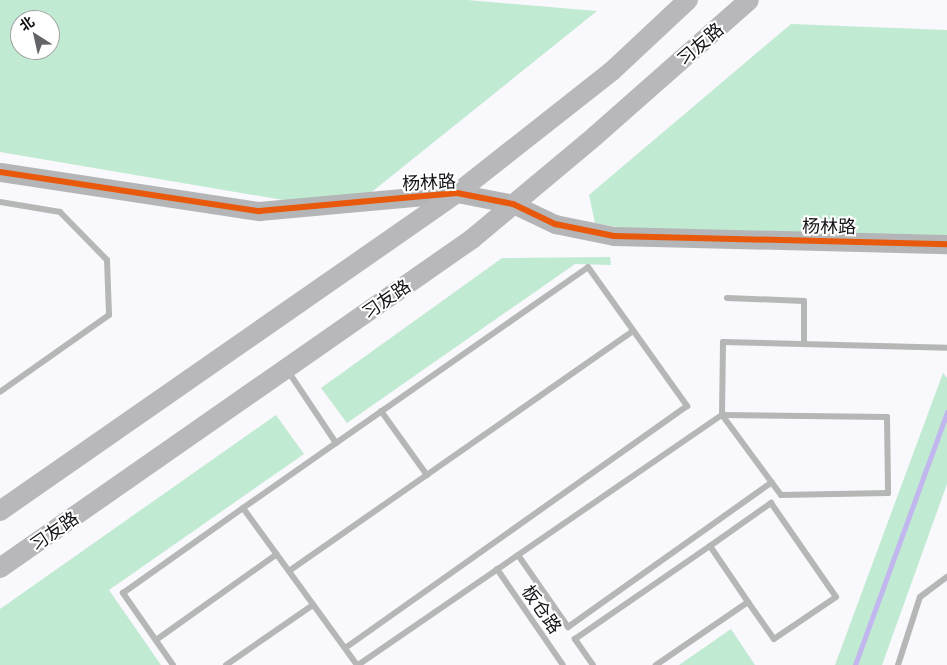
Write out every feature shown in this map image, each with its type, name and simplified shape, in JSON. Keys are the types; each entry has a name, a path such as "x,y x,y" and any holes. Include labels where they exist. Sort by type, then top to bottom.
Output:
{"main road":[{"path":"0,511 458,193 612,71 688,0"},
{"name":"习友路","path":"0,568 472,239 749,0"}],"street":[{"name":"杨林路","path":"0,172 258,211 458,193 513,204 555,224 614,236 947,244"}],"lane":[{"path":"0,202 60,212 107,260 109,315 0,392"},
{"path":"173,665 124,593 381,411 588,268 687,406 345,648"},
{"path":"727,298 804,300 804,344"},
{"path":"289,571 633,331"},
{"path":"243,508 358,665 722,415 887,417 888,494 781,495 722,415 723,342 947,348"},
{"path":"286,368 336,443"},
{"path":"381,411 427,475"},
{"path":"518,555 568,627 772,482"},
{"path":"593,665 575,639 771,503 836,596 774,639 710,546"},
{"path":"156,640 277,554"},
{"name":"板仓路","path":"497,569 559,664"},
{"path":"898,665 920,597 947,577"},
{"path":"656,665 748,602"},
{"path":"226,665 313,604"}],"green space":[{"path":"0,0 467,0 597,11 348,211 0,152"},
{"path":"791,24 947,30 947,238 639,231 595,223 589,195"},
{"path":"610,257 611,265 575,264 347,423 321,388 502,258"},
{"path":"943,373 947,378 947,484 882,665 835,665"},
{"path":"276,415 304,454 109,590 161,665 0,665 0,609"},
{"path":"731,629 755,665 679,665"}],"waterway":[{"path":"855,665 947,412"}],"cycle path":[{"path":"0,172 259,211 457,193 513,204 555,224 614,236 947,244"}]}
